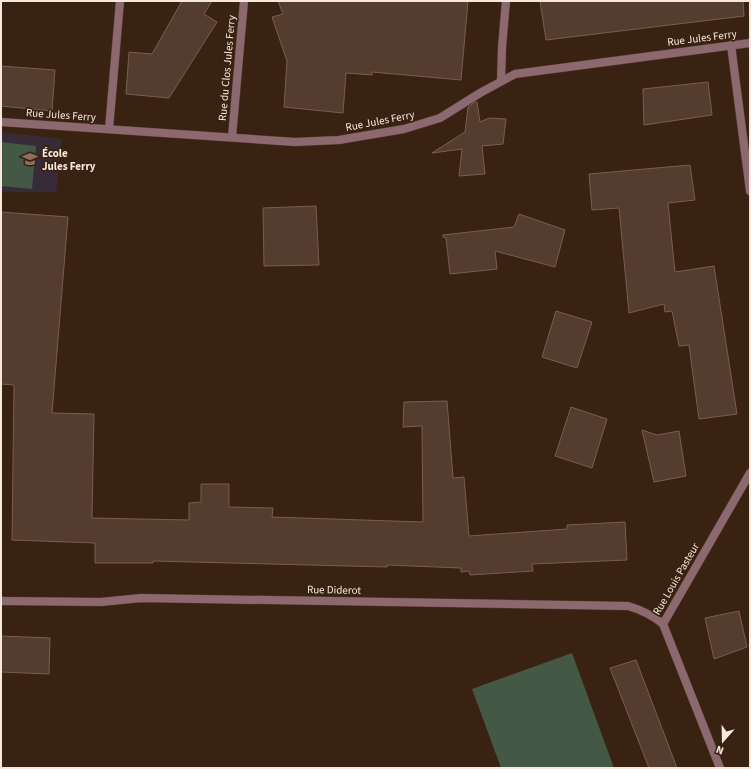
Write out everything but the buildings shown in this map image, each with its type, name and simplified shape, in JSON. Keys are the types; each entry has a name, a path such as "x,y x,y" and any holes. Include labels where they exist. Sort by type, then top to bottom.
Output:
{"street":[{"path":"109,129 120,1"},
{"name":"Rue du Clos Jules Ferry","path":"232,137 244,1"},
{"path":"502,81 502,47 506,1"},
{"name":"Rue Jules Ferry","path":"1,122 295,142 317,142 404,129 440,118 515,74 750,43"},
{"path":"731,45 750,191"},
{"name":"Rue Louis Pasteur","path":"720,768 663,624 750,473"},
{"name":"Rue Diderot","path":"1,601 101,602 141,598 628,606 640,609 653,615 663,624"}],"shaded area":[{"name":"École Jules Ferry","path":"1,132 62,139 56,192 1,192"}],"green space":[{"path":"1,142 36,146 32,189 1,186"},
{"path":"572,653 614,768 501,768 472,689"}],"place":[{"name":"École Jules Ferry","path":"30,159"}]}
